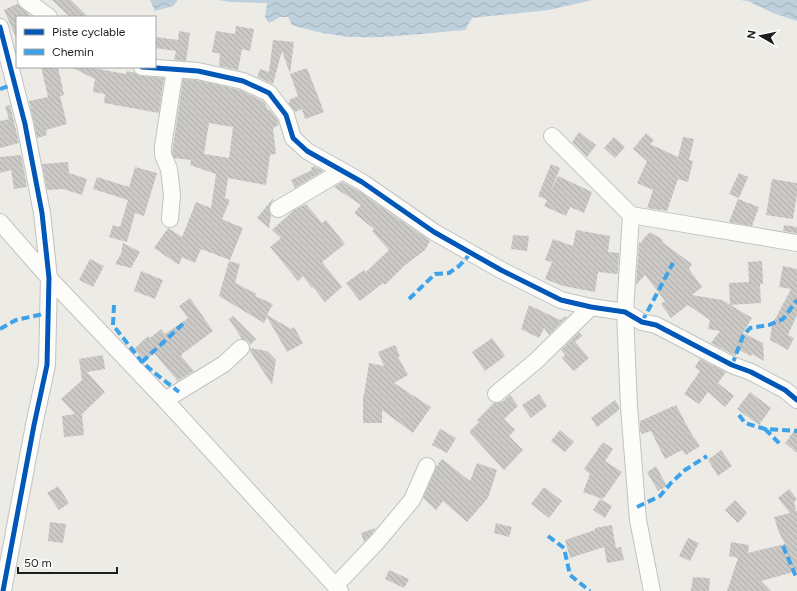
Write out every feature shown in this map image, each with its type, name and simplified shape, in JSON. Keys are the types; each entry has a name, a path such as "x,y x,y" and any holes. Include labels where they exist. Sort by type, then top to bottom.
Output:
{"street":[{"path":"26,0 48,16"},
{"path":"0,28 25,124 42,213 48,278 47,365 2,591"},
{"path":"153,68 198,71 244,81 269,93 286,115 293,138 307,151 362,182 434,232 501,270 561,300 591,307 625,312 642,322 656,325 732,365 751,372 785,390 797,400"},
{"path":"170,219 172,195 169,169 162,156 175,70"},
{"path":"552,136 631,215 797,243"},
{"path":"278,209 342,171"},
{"path":"631,215 625,312 629,407 638,520 652,591"},
{"path":"0,222 48,278 165,400 338,588 412,500 427,466"},
{"path":"496,394 536,361 591,307"},
{"path":"165,400 197,382 224,364 241,348"}],"water":[{"path":"150,0 178,0 173,6 155,11"},
{"path":"219,0 592,0 549,10 472,18 465,30 396,36 355,37 323,33 292,25 288,17 280,17 269,23 265,17 267,3 230,2"},
{"path":"740,0 797,0 797,21 773,13 748,1"}],"building":[{"path":"52,0 71,0 87,16 69,16"},
{"path":"17,4 30,16 16,16 16,38 4,10"},
{"path":"236,26 254,29 250,51 242,49 238,70 219,66 220,54 212,52 216,31 235,34"},
{"path":"179,31 190,33 186,61 174,60 176,51 156,48 156,37 178,40"},
{"path":"273,40 294,42 290,74 282,51 273,84 257,77 260,69 269,72"},
{"path":"41,68 58,68 64,95 60,96 67,124 46,130 47,135 37,138 29,101 48,97"},
{"path":"73,68 93,68 126,74 127,71 141,76 164,78 159,113 104,103 105,94 93,92 95,79"},
{"path":"307,68 324,112 305,119 302,109 295,112 288,103 290,102 289,100 298,96 290,74"},
{"path":"183,79 197,80 240,90 263,101 266,108 267,107 268,110 270,110 277,119 279,125 273,128 276,154 270,155 266,185 228,178 225,198 230,200 222,219 243,228 230,260 201,249 195,263 182,257 179,265 154,248 168,228 182,237 196,202 211,208 216,174 190,165 191,160 174,158 172,153","holes":["209,123 233,127 229,158 204,154"]},
{"path":"10,105 19,143 0,148 0,121 9,119 5,106"},
{"path":"579,132 596,145 587,157 572,142"},
{"path":"646,133 654,140 650,144 678,157 683,137 694,139 689,160 693,161 688,182 678,179 667,211 647,208 653,190 637,183 647,161 633,149"},
{"path":"614,137 625,147 615,158 604,148"},
{"path":"21,155 27,187 14,189 11,170 0,173 0,157"},
{"path":"68,162 69,173 87,179 82,195 63,189 47,190 42,164"},
{"path":"551,164 560,168 550,193 558,176 592,192 584,213 570,207 566,216 544,206 547,200 538,196"},
{"path":"314,166 323,171 295,188 291,180 312,170 311,168"},
{"path":"135,167 157,173 144,216 135,213 127,242 109,237 113,225 120,227 128,200 93,189 97,177 129,187"},
{"path":"739,173 748,177 739,198 729,194"},
{"path":"772,179 797,183 797,194 793,219 766,215"},
{"path":"342,182 357,190 430,241 425,250 404,266 385,285 383,283 360,301 346,283 364,270 366,272 389,250 372,231 374,229 354,213 361,205 334,187"},
{"path":"274,197 269,209 271,215 269,228 257,218"},
{"path":"738,199 759,207 752,226 729,222"},
{"path":"306,204 322,223 326,220 345,244 322,262 342,287 325,302 303,276 298,281 270,247 281,238 272,230 294,210"},
{"path":"784,225 797,227 797,233 783,231"},
{"path":"576,230 610,236 608,252 619,253 618,274 598,272 595,292 563,286 545,279 552,262 545,260 553,239 573,246"},
{"path":"650,232 663,240 662,242 692,264 689,269 702,287 692,295 722,300 752,318 743,333 763,343 764,361 752,354 751,356 737,349 736,356 711,343 720,331 708,329 710,320 688,305 671,318 661,304 665,301 645,275 636,285 639,243 642,242"},
{"path":"513,235 529,236 527,251 511,249"},
{"path":"123,243 140,252 131,268 115,264 121,254"},
{"path":"90,259 104,266 93,287 79,280"},
{"path":"229,261 240,264 235,283 257,294 255,296 273,304 267,315 291,329 294,327 303,343 287,352 267,317 264,323 219,296"},
{"path":"762,261 763,284 760,284 761,303 730,305 729,283 749,282 748,262"},
{"path":"783,266 797,269 797,315 788,335 794,338 788,350 770,340 772,325 791,289 779,287"},
{"path":"141,271 163,280 155,299 134,291"},
{"path":"190,298 213,331 182,354 181,356 194,371 176,382 177,380 154,353 145,361 134,349 148,336 150,338 161,329 165,334 188,318 179,306"},
{"path":"529,305 560,320 566,316 567,317 549,335 544,328 539,338 521,329"},
{"path":"233,316 256,339 250,345 248,341 242,339 229,319"},
{"path":"579,332 582,336 575,342 589,358 574,371 562,358 565,355 561,350"},
{"path":"492,338 505,356 485,371 472,352"},
{"path":"395,345 400,356 398,357 408,375 394,383 431,407 413,433 382,410 382,423 363,423 363,395 369,363 384,366 378,352"},
{"path":"250,348 267,351 276,360 272,385 250,351"},
{"path":"103,355 105,369 87,372 105,392 82,414 84,435 64,437 62,416 75,414 61,399 82,380 79,359"},
{"path":"700,359 726,372 718,383 734,396 725,407 708,392 699,404 684,394 700,371 695,367"},
{"path":"750,392 771,408 759,425 737,409"},
{"path":"539,394 547,406 531,418 522,405"},
{"path":"510,395 518,406 504,419 515,430 509,436 523,450 504,470 469,432 479,422 477,420 494,403 502,402"},
{"path":"615,400 619,406 619,410 597,427 591,418"},
{"path":"676,405 700,446 686,455 682,450 665,459 651,431 642,434 640,430 640,421"},
{"path":"797,427 797,453 785,443"},
{"path":"440,429 456,438 447,453 432,445"},
{"path":"560,430 574,442 565,452 551,441"},
{"path":"603,442 613,449 605,461 622,472 603,499 583,492 590,474 584,469"},
{"path":"721,450 732,466 718,476 708,460"},
{"path":"442,459 470,481 477,463 497,470 488,498 467,522 443,501 436,510 423,498 436,467"},
{"path":"656,466 667,486 658,491 647,472"},
{"path":"58,486 69,503 59,510 47,493"},
{"path":"544,487 562,501 549,518 531,504"},
{"path":"789,489 797,499 794,502 797,511 797,571 761,581 771,591 727,591 738,558 729,556 731,542 749,545 748,553 785,544 778,530 774,517 790,513 778,498"},
{"path":"600,499 612,506 605,518 593,510"},
{"path":"735,500 747,513 738,523 725,510"},
{"path":"50,522 66,524 63,543 48,541"},
{"path":"496,523 512,527 509,537 494,533"},
{"path":"612,525 616,548 621,547 624,560 607,563 604,547 570,558 565,540 595,530 595,528"},
{"path":"376,528 370,536 364,542 361,533"},
{"path":"688,538 699,543 690,561 679,556"},
{"path":"389,570 409,579 404,588 385,579"},
{"path":"693,577 710,578 709,591 691,591"}],"marked path":[{"path":"0,89 15,84"},
{"path":"409,299 435,274 449,273 459,266 471,253"},
{"path":"642,322 673,263"},
{"path":"732,365 743,336 750,328 769,325 783,319 797,300"},
{"path":"114,305 113,325 142,362 179,392"},
{"path":"0,329 16,320 48,313"},
{"path":"142,362 184,323"},
{"path":"739,415 745,423 765,429 797,431"},
{"path":"765,429 782,446"},
{"path":"637,507 660,496 685,470 707,456"},
{"path":"548,536 564,548 570,575 590,591"},
{"path":"783,546 797,579"}],"cycle path":[{"path":"0,27 25,124 42,213 49,278 47,365 34,425 3,591"},
{"path":"156,68 198,71 243,81 269,93 286,115 293,138 307,151 362,182 434,232 501,270 561,300 591,307 625,312 642,322 656,325 732,365 751,372 785,390 797,400"}]}
